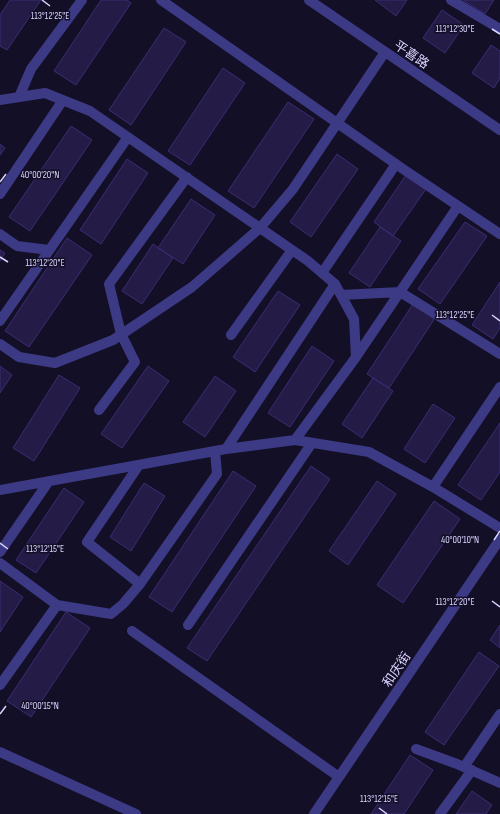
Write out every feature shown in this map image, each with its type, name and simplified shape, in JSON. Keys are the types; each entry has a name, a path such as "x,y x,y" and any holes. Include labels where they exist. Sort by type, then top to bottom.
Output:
{"street":[{"path":"19,97 31,69 82,0"},
{"path":"161,0 396,164 500,234"},
{"name":"平喜路","path":"309,0 500,130"},
{"path":"451,0 500,29"},
{"path":"0,344 19,356 55,364 112,340 192,287 260,228 293,189 385,52"},
{"path":"0,100 45,92 90,111 308,260 335,284 354,319 356,357"},
{"path":"0,194 63,100"},
{"path":"0,321 128,137"},
{"path":"322,273 396,164"},
{"path":"99,410 135,362 121,334 109,284 187,177"},
{"path":"295,440 356,357 458,206"},
{"path":"0,234 17,246 49,250"},
{"path":"231,335 292,250"},
{"path":"226,449 335,284"},
{"path":"341,296 400,292 500,354"},
{"path":"433,487 500,387"},
{"path":"0,490 226,449 295,440 369,452 433,487 500,528"},
{"path":"188,625 312,443"},
{"path":"0,563 57,604 111,614 123,604 140,584 217,474 215,451"},
{"path":"139,465 87,542 140,584"},
{"path":"0,552 49,481"},
{"name":"和庆街","path":"314,814 500,539"},
{"path":"0,685 57,604"},
{"path":"132,631 339,777"},
{"path":"440,814 500,714"},
{"path":"416,749 468,768 500,783"},
{"path":"0,752 136,814"}],"building":[{"path":"10,0 41,0 7,50 0,46 0,15"},
{"path":"101,0 127,0 131,3 76,85 54,71"},
{"path":"375,0 407,0 396,16"},
{"path":"463,0 494,0 485,14"},
{"path":"442,10 464,25 445,53 423,38"},
{"path":"164,28 186,42 131,125 109,110"},
{"path":"491,45 500,51 500,78 494,88 472,73"},
{"path":"223,68 245,83 190,165 168,151"},
{"path":"288,102 314,119 254,208 228,191"},
{"path":"71,126 92,140 30,231 9,217"},
{"path":"0,144 5,148 0,155"},
{"path":"337,154 358,169 311,237 290,222"},
{"path":"127,159 148,173 101,244 80,230"},
{"path":"406,175 426,189 393,236 374,222"},
{"path":"191,199 215,215 183,264 158,248"},
{"path":"465,222 487,236 440,304 418,289"},
{"path":"380,227 401,241 370,287 349,273"},
{"path":"67,238 92,255 29,347 5,331"},
{"path":"153,244 173,258 142,304 122,291"},
{"path":"0,250 5,253 0,261"},
{"path":"500,282 500,328 493,339 472,325"},
{"path":"278,291 300,305 255,372 233,357"},
{"path":"413,304 435,318 389,388 367,374"},
{"path":"312,346 334,361 290,427 268,413"},
{"path":"0,366 12,375 0,393"},
{"path":"148,366 169,381 122,448 101,434"},
{"path":"59,375 80,388 34,461 13,448"},
{"path":"215,376 236,391 205,437 183,422"},
{"path":"373,378 393,391 362,438 342,424"},
{"path":"433,404 455,418 425,463 404,449"},
{"path":"500,423 500,472 481,500 458,485"},
{"path":"311,466 330,479 207,661 187,648"},
{"path":"233,471 256,486 172,612 149,597"},
{"path":"377,481 396,494 348,565 329,551"},
{"path":"144,483 165,496 131,551 110,537"},
{"path":"64,488 84,502 36,573 16,560"},
{"path":"434,501 460,519 403,603 377,585"},
{"path":"0,581 23,597 0,632"},
{"path":"66,612 90,628 31,717 7,701"},
{"path":"500,625 500,648 490,640"},
{"path":"479,652 499,666 444,745 425,732"},
{"path":"410,755 433,770 404,814 371,814"},
{"path":"472,791 492,805 486,814 456,814"}]}
